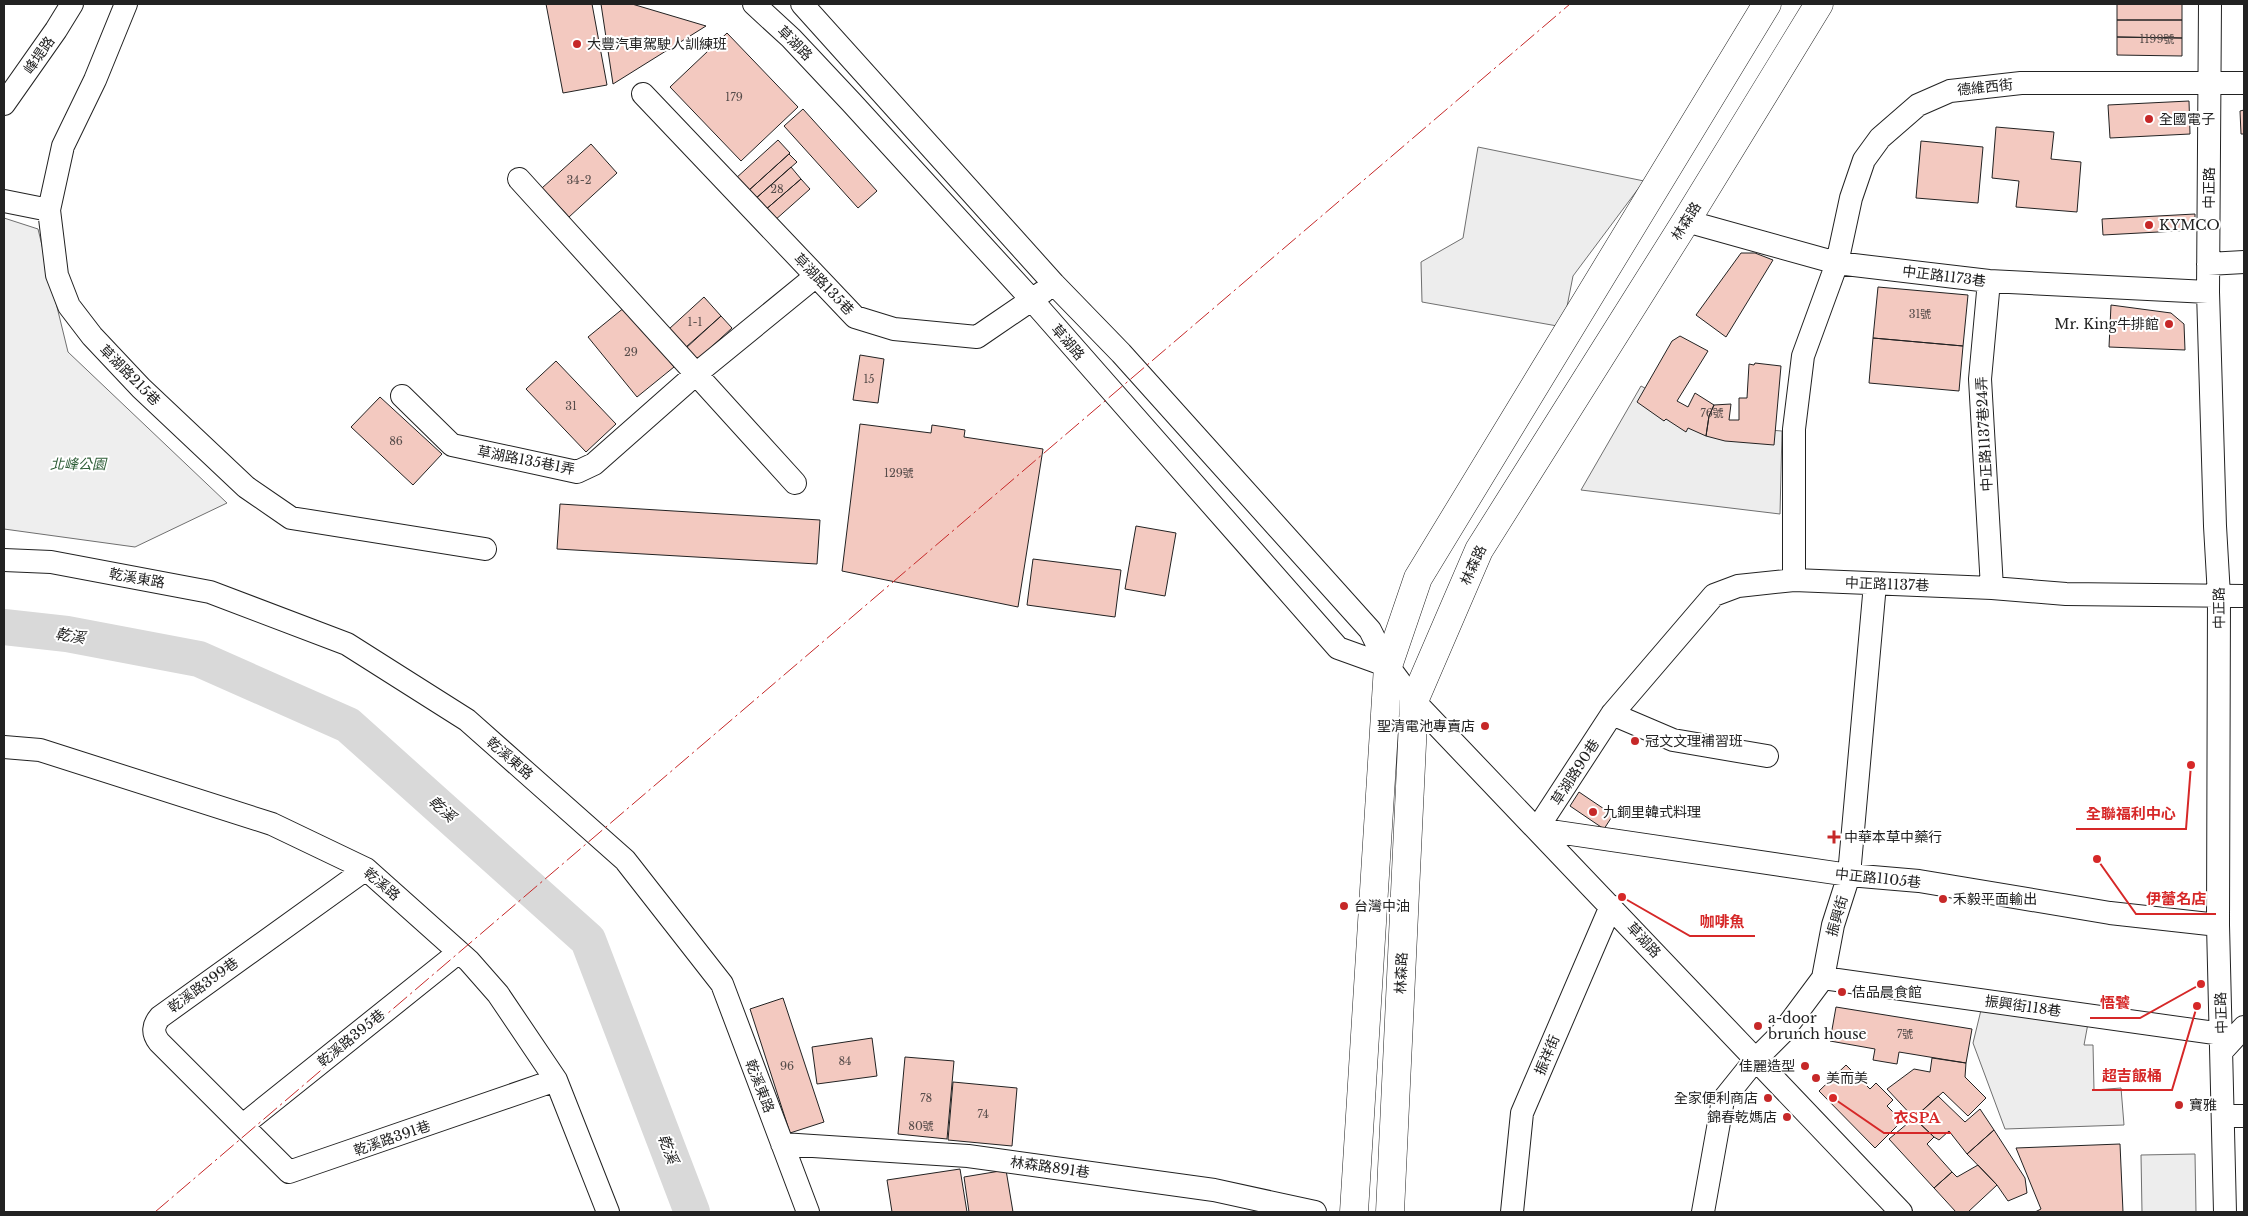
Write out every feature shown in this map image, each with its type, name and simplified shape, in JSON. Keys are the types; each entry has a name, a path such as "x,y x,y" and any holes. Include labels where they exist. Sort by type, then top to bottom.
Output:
{"main road":[{"path":"1354,1212 1388,666 1418,578 1767,4"},
{"name":"林森路","path":"1390,1212 1414,701 1479,550 1686,221 1819,4"}],"street":[{"name":"峰堤路","path":"4,104 72,4"},
{"name":"草湖路215巷","path":"126,4 95,80 63,146 49,210 57,275 69,306 92,336 141,388 246,487 291,518 485,549"},
{"name":"草湖路","path":"754,4 791,38 845,95 1031,300 1338,648 1388,666"},
{"name":"草湖路","path":"802,4 1054,284 1121,353 1370,630 1388,666 1414,701 1612,906 1901,1212"},
{"name":"中正路","path":"2210,4 2208,292 2215,526 2220,596 2218,925 2222,1042 2233,1116 2225,1212"},
{"name":"德維西街","path":"1794,580 1794,429 1803,356 1837,263 1851,198 1864,160 1880,138 1918,106 1950,91 2021,83 2244,83"},
{"name":"草湖路135巷","path":"643,94 855,317 894,329 977,337 1054,284"},
{"path":"519,179 795,483"},
{"path":"4,201 49,210"},
{"name":"中正路1173巷","path":"1686,221 1837,263 1988,281 2208,292"},
{"path":"2208,264 2244,262"},
{"name":"草湖路135巷1弄","path":"402,396 452,445 577,472 594,464 696,374 816,276"},
{"name":"中正路1137巷24弄","path":"1988,281 1980,379 1992,588"},
{"name":"乾溪東路","path":"4,560 51,562 210,592 347,644 467,720 625,860 722,984 808,1212"},
{"name":"中正路1137巷","path":"1612,714 1714,596 1738,586 1794,580 1992,588 2066,594 2244,596"},
{"name":"振興街","path":"1703,1212 1723,1100 1756,1059 1782,1033 1823,978 1833,925 1849,875 1875,584"},
{"path":"1612,714 1673,740 1768,756"},
{"name":"草湖路90巷","path":"1537,829 1612,714"},
{"name":"乾溪路","path":"4,747 40,750 272,824 366,868 459,952 498,994 556,1080 608,1212"},
{"name":"中正路1105巷","path":"1537,829 1849,875 1919,881 2110,913 2218,925"},
{"name":"乾溪路399巷","path":"243,1125 159,1042 154,1033 155,1022 366,868"},
{"name":"振祥街","path":"1512,1212 1522,1113 1612,906"},
{"name":"乾溪路395巷","path":"243,1125 459,952"},
{"name":"振興街118巷","path":"1823,978 2222,1042"},
{"path":"2222,1042 2244,1027"},
{"name":"乾溪路391巷","path":"243,1125 286,1170 294,1172 556,1080"},
{"name":"林森路891巷","path":"782,1144 968,1156 1214,1190 1315,1212"}],"green space":[{"name":"北峰公園","path":"4,218 38,229 68,352 227,503 135,547 4,529"}],"shaded area":[{"path":"1478,147 1644,181 1573,276 1563,327 1422,302 1421,262 1463,238"},
{"path":"1641,386 1716,426 1782,431 1780,514 1581,490"},
{"path":"1982,1006 2089,1018 2084,1045 2093,1045 2094,1090 2121,1088 2124,1125 2005,1129 1973,1043"},
{"path":"2195,1154 2196,1212 2142,1212 2141,1155"}],"building":[{"name":"大豐汽車駕駛人訓練班","path":"546,4 592,4 607,85 563,93"},
{"path":"601,4 632,4 706,26 613,84"},
{"path":"2117,4 2182,4 2182,20 2117,20"},
{"path":"2117,20 2182,20 2182,38 2117,37"},
{"path":"727,33 798,107 741,161 670,87"},
{"path":"2117,37 2182,38 2182,56 2117,55"},
{"name":"全國電子","path":"2189,101 2190,134 2110,138 2108,105"},
{"path":"803,109 877,191 858,208 784,126"},
{"path":"2244,110 2244,134 2241,134 2240,111"},
{"path":"1996,127 2054,132 2051,159 2081,162 2077,212 2016,207 2019,181 1992,178"},
{"path":"778,140 790,153 747,192 735,179"},
{"path":"1921,141 1983,147 1978,203 1916,198"},
{"path":"591,144 617,173 569,217 542,188"},
{"path":"789,154 797,162 754,200 747,192"},
{"path":"791,167 801,179 764,211 754,200"},
{"path":"801,179 810,189 774,221 764,211"},
{"name":"KYMCO","path":"2195,214 2195,230 2103,235 2102,219"},
{"path":"1741,253 1755,253 1773,260 1726,337 1696,315"},
{"path":"1878,287 1968,295 1963,346 1873,338"},
{"path":"704,297 721,316 686,347 669,329"},
{"path":"2111,305 2171,313 2184,324 2185,350 2109,347"},
{"path":"625,307 674,367 637,397 588,337"},
{"path":"721,316 732,328 697,360 686,348"},
{"path":"1680,336 1708,351 1677,401 1688,407 1695,393 1714,405 1709,416 1706,436 1688,428 1686,432 1666,419 1664,421 1637,402 1672,341"},
{"path":"1873,338 1963,346 1959,391 1869,383"},
{"path":"860,355 884,359 878,403 853,400"},
{"path":"556,361 616,424 586,452 526,389"},
{"path":"1755,363 1781,366 1774,445 1725,441 1706,436 1709,416 1714,405 1731,404 1729,420 1739,420 1739,398 1747,398 1749,364 1754,365"},
{"path":"380,397 442,454 413,485 351,427"},
{"path":"860,424 931,433 932,425 965,430 964,437 1043,449 1018,607 842,571"},
{"path":"560,504 820,520 817,564 557,549"},
{"path":"1136,526 1176,533 1165,596 1125,589"},
{"path":"1033,559 1121,570 1115,617 1027,605"},
{"path":"1579,792 1613,815 1604,829 1570,806"},
{"path":"783,998 824,1122 790,1133 750,1009"},
{"path":"1836,1007 1972,1029 1966,1063 1899,1052 1897,1064 1873,1060 1875,1049 1830,1041"},
{"path":"872,1038 877,1076 817,1084 812,1047"},
{"path":"905,1057 954,1061 947,1139 898,1134"},
{"path":"1932,1058 1966,1063 1965,1077 1986,1098 1968,1116 1943,1092 1914,1118 1887,1089 1914,1069 1930,1072"},
{"path":"1846,1065 1870,1089 1876,1083 1893,1100 1887,1106 1902,1121 1875,1148 1819,1091"},
{"path":"953,1082 1017,1088 1012,1146 948,1140"},
{"path":"1938,1096 1965,1122 1980,1109 1994,1130 1967,1154 1949,1131 1939,1140 1934,1137 1914,1118"},
{"path":"1914,1118 1934,1137 1927,1144 1952,1172 1934,1188 1889,1139"},
{"path":"1994,1130 2025,1178 2027,1193 2008,1201 1997,1185 1967,1154"},
{"path":"2120,1144 2123,1212 2035,1212 2041,1209 2016,1148"},
{"path":"1978,1165 1997,1185 1968,1212 1956,1212 1934,1188 1952,1172 1957,1177"},
{"path":"960,1169 967,1212 892,1212 887,1180"},
{"path":"1006,1170 1013,1212 969,1212 964,1177"}],"waterway":[{"name":"乾溪","path":"4,627 67,634 199,659 348,725 588,940 692,1212"}],"power":[{"path":"155,1212 1570,4"}],"place":[{"name":"大豐汽車駕駛人訓練班","path":"577,44"},
{"name":"全國電子","path":"2149,119"},
{"name":"KYMCO","path":"2149,225"},
{"name":"Mr. King牛排館","path":"2169,324"},
{"name":"聖清電池專賣店","path":"1485,726"},
{"name":"冠文文理補習班","path":"1635,741"},
{"name":"全聯福利中心","path":"2191,765"},
{"name":"九銅里韓式料理","path":"1593,812"},
{"name":"中華本草中藥行","path":"1834,837"},
{"name":"伊蕾名店","path":"2097,859"},
{"name":"咖啡魚","path":"1622,897"},
{"name":"禾毅平面輸出","path":"1943,899"},
{"name":"台灣中油","path":"1344,906"},
{"name":"悟饕","path":"2201,984"},
{"name":"佶品晨食館","path":"1842,992"},
{"name":"超吉飯桶","path":"2197,1006"},
{"name":"a-door brunch house","path":"1758,1026"},
{"name":"佳麗造型","path":"1805,1066"},
{"name":"美而美","path":"1816,1078"},
{"name":"全家便利商店","path":"1768,1098"},
{"name":"衣SPA","path":"1833,1098"},
{"name":"寶雅","path":"2179,1105"},
{"name":"錦春乾媽店","path":"1787,1117"}]}
